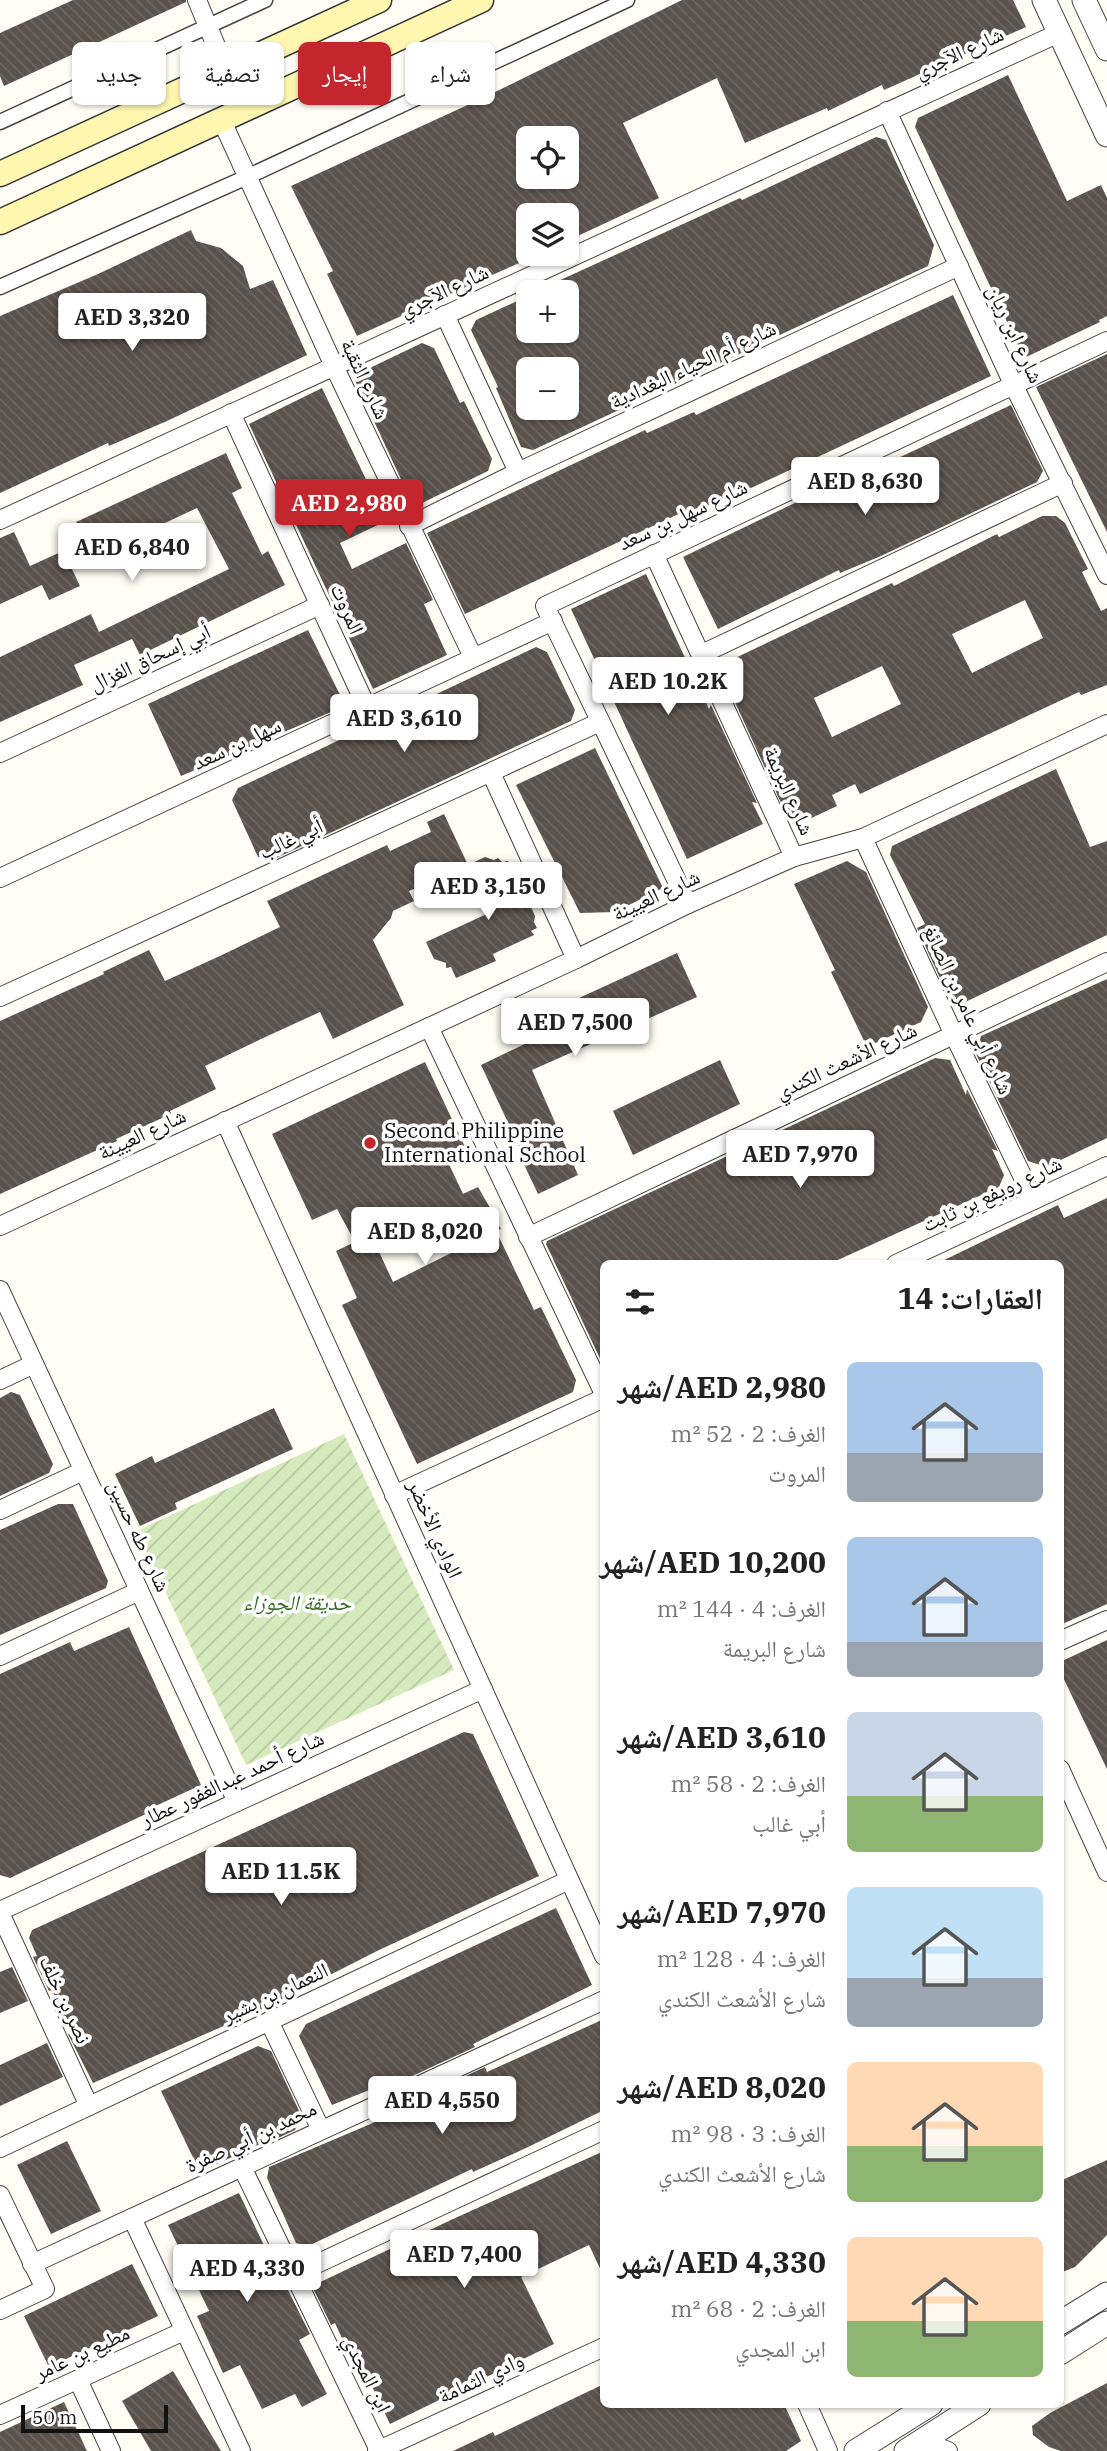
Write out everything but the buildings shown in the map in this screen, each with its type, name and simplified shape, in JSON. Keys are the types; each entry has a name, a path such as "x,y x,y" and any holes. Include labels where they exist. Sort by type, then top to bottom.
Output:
{"main road":[{"path":"284,43 379,0"},
{"path":"0,222 481,0"},
{"path":"0,174 180,91"}],"street":[{"path":"197,0 216,42"},
{"path":"0,122 265,0"},
{"path":"0,287 247,177 627,0"},
{"path":"1046,4 1065,19 1079,13 1083,0"},
{"path":"1083,0 1107,50"},
{"path":"1046,4 1107,135"},
{"name":"شارع الآجري","path":"0,520 1059,33"},
{"path":"1075,67 1080,49 1092,43 1107,50"},
{"name":"شارع ابن ريان","path":"887,111 1014,386 1107,575"},
{"name":"شارع الثقبة","path":"221,119 334,366 473,657"},
{"name":"شارع أم الحياء البغدادية","path":"409,526 518,472 959,267"},
{"path":"444,315 518,472"},
{"name":"شارع سهل بن سعد","path":"549,613 654,554 1107,341"},
{"name":"المروت","path":"231,414 367,708"},
{"path":"702,654 1063,483"},
{"name":"شارع البريمة","path":"654,554 794,857"},
{"name":"أبي إسحاق الغزال","path":"0,753 320,605"},
{"path":"549,613 688,904"},
{"name":"سهل بن سعد","path":"0,878 473,657 549,613"},
{"name":"أبي غالب","path":"0,997 600,722"},
{"name":"شارع العيينة","path":"0,1226 576,959 688,904 794,857 863,838 1107,724"},
{"path":"491,773 576,959"},
{"name":"شارع أبي عامر بن الصائغ","path":"863,838 1034,1200"},
{"name":"شارع الأشعث الكندي","path":"528,1237 1107,962"},
{"path":"429,1027 600,1388"},
{"name":"الوادي الأخضر","path":"225,1121 600,1947"},
{"name":"شارع رويفع بن ثابت","path":"905,1260 1107,1166"},
{"name":"شارع طه حسين","path":"0,1290 237,1802"},
{"path":"0,1380 34,1364"},
{"path":"394,1495 600,1398"},
{"path":"0,1510 83,1471"},
{"path":"0,1656 139,1591"},
{"path":"1064,1639 1107,1620"},
{"name":"شارع أحمد عبدالغفور عطار","path":"0,1912 482,1689"},
{"path":"1064,1778 1107,1872"},
{"name":"النعمان بن بشير","path":"0,2148 569,1880"},
{"name":"نصر بن خلف","path":"0,1912 89,2106"},
{"name":"محمد بن أبي صفرة","path":"32,2264 600,2002"},
{"path":"269,2021 321,2130"},
{"path":"293,2275 600,2132"},
{"name":"ابن المجدي","path":"242,2167 378,2451"},
{"path":"0,2195 45,2289 0,2310"},
{"path":"132,2218 241,2451"},
{"path":"1064,2321 1107,2294"},
{"path":"1064,2350 1107,2323"},
{"name":"مطيع بن عامر","path":"0,2415 184,2331"},
{"name":"وادي الثمامة","path":"378,2451 600,2349"},
{"path":"78,2380 111,2451"},
{"path":"809,2408 828,2451"},
{"path":"856,2451 925,2408"},
{"path":"914,2446 973,2408"},
{"path":"914,2446 948,2451"}],"green space":[{"name":"حديقة الجوزاء","path":"344,1434 454,1670 246,1765 137,1531"}],"place":[{"name":"Second Philippine International School","path":"370,1143"}]}
